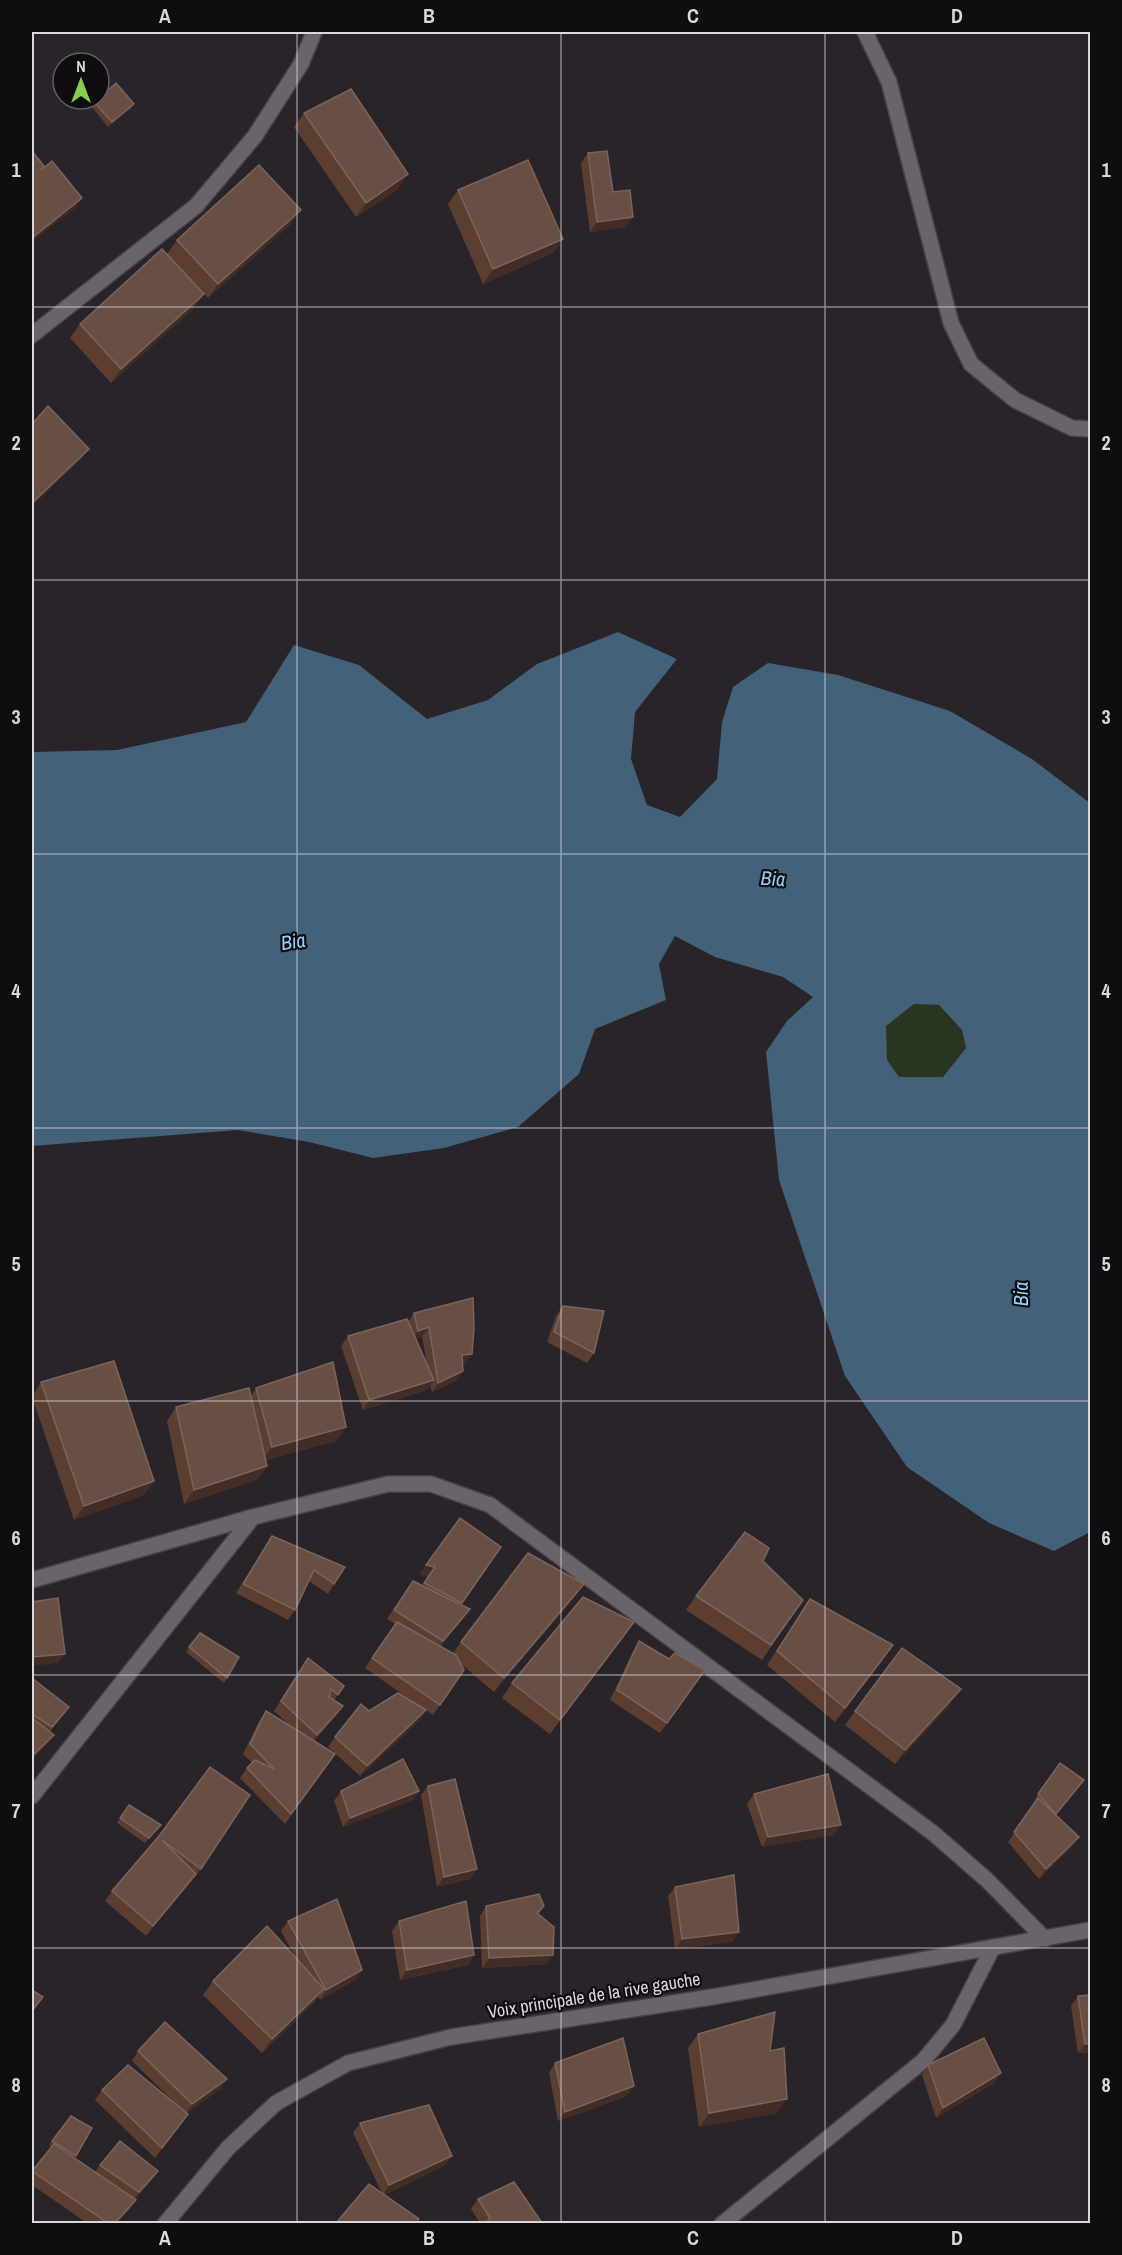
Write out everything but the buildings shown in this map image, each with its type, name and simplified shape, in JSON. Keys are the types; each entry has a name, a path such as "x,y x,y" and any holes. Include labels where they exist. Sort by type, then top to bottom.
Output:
{"street":[{"path":"32,335 196,206 255,136 301,64 314,32"},
{"path":"865,32 889,82 951,323 971,364 1015,400 1072,428 1090,429"},
{"path":"32,1580 253,1517 388,1484 430,1484 490,1505 933,1833 987,1880 1045,1939"},
{"path":"32,1796 253,1517"},
{"name":"Voix principale de la rive gauche","path":"165,2223 228,2148 276,2103 348,2063 451,2037 712,1997 1090,1930"},
{"path":"722,2223 923,2061 953,2025 993,1947"}],"green space":[{"path":"914,1004 939,1005 962,1030 966,1048 943,1077 899,1077 887,1060 886,1026"}],"water":[{"name":"Bia","path":"618,632 677,659 635,712 631,759 647,805 680,817 717,779 722,722 733,687 768,663 838,675 950,711 1032,759 1090,803 1090,1532 1054,1551 989,1523 907,1467 845,1376 779,1180 766,1052 787,1021 813,997 783,977 715,957 675,936 659,964 666,1000 595,1029 579,1074 518,1127 444,1148 373,1158 309,1142 238,1130 32,1146 32,752 117,750 246,722 294,645 359,665 427,719 488,700 537,664","holes":["914,1004 939,1005 962,1030 966,1048 943,1077 899,1077 887,1060 886,1026"]}]}
